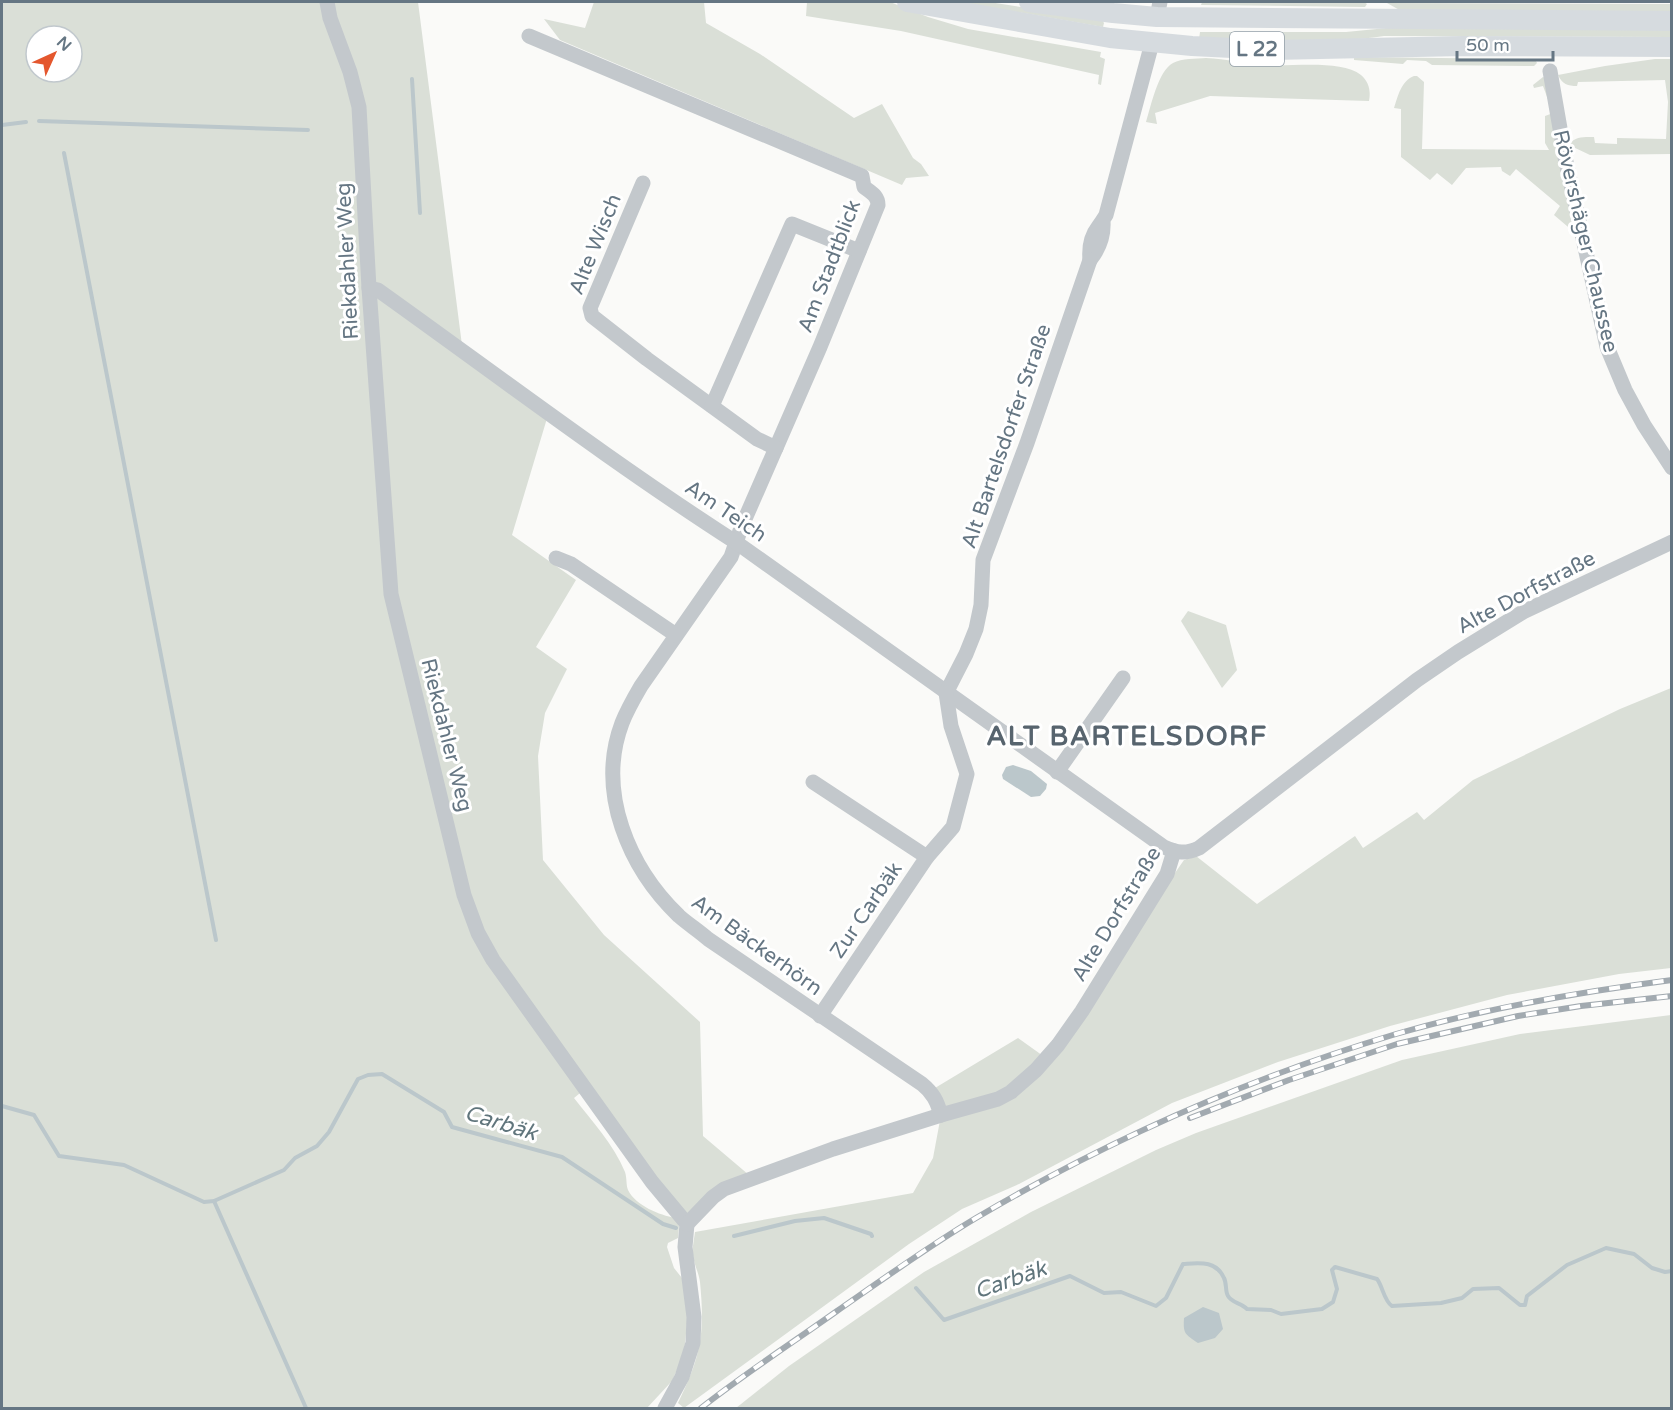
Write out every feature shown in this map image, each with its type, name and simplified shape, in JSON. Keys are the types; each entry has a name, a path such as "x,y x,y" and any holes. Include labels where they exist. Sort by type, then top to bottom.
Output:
{"main road":[{"name":"L 22","path":"907,2 1152,43 1272,50 1463,46 1671,47"},
{"name":"L 22","path":"1029,2 1113,13 1159,9 1671,21"},
{"path":"1152,43 1159,9"}],"street":[{"name":"Riekdahler Weg","path":"327,2 359,107 369,288 391,594 464,895 478,933 493,960 652,1182 687,1224"},
{"name":"Am Stadtblick","path":"529,36 862,176 864,188 878,200 859,251 741,528 737,543"},
{"name":"Alt Bartelsdorfer Straße","path":"946,693 976,629 981,605 984,560 1028,443 1090,260 1089,248 1096,229 1103,221 1152,43"},
{"name":"Rövershäger Chaussee","path":"1550,71 1565,157 1607,347 1625,390 1671,468"},
{"name":"Alte Wisch","path":"643,183 590,308 592,316 757,439 776,448"},
{"path":"712,406 792,224 859,251"},
{"name":"Am Teich","path":"369,288 378,290 1057,772 1164,847 1174,851"},
{"name":"Alte Dorfstraße","path":"687,1224 724,1189 833,1149 998,1099 1011,1092 1036,1070 1058,1045 1088,1001 1167,874 1174,851 1188,853 1199,848 1417,680 1467,646 1532,608 1671,542"},
{"name":"Am Bäckerhörn","path":"737,543 731,557 641,686 621,725 614,756 614,795 623,833 642,870 680,916 708,939 922,1084 938,1102 941,1115"},
{"path":"556,558 571,564 676,635"},
{"path":"1057,772 1123,678"},
{"name":"Zur Carbäk","path":"820,1016 927,857 953,827 967,774 951,726 946,693"},
{"name":"Zur Carbäk","path":"813,782 927,857"},
{"path":"665,1408 682,1377 693,1343 694,1317 685,1247 687,1224"}],"shaded area":[{"path":"2,2 418,2 463,353 548,415 512,535 576,580 536,647 567,669 545,713 538,756 543,860 604,935 700,1022 703,1136 749,1175 687,1224 585,1089 574,1098 615,1152 625,1172 627,1188 632,1196 649,1209 675,1218 679,1226 678,1238 668,1243 667,1247 674,1268 682,1278 688,1313 684,1354 672,1381 647,1408 2,1408"},
{"path":"594,2 704,2 706,23 760,54 854,118 882,104 913,158 921,164 929,176 906,178 902,185 560,40 544,19 585,28"},
{"path":"807,2 890,2 968,29 1101,52 1100,57 1105,59 1101,85 1098,84 1099,75 901,31 806,16"},
{"path":"960,2 989,2 1102,20 1104,23 1103,27"},
{"path":"1202,2 1364,2 1367,4 1365,7 1201,5"},
{"path":"1387,3 1671,4 1672,14 1403,12"},
{"path":"1397,27 1672,28 1671,37 1384,36 1315,41 1199,39 1200,32 1346,32"},
{"path":"1354,57 1535,59 1537,63 1534,66 1432,65 1426,61 1407,60 1403,64 1354,60"},
{"path":"1206,58 1266,65 1341,67 1352,70 1364,78 1369,87 1369,101 1210,96 1155,113 1157,124 1146,122 1156,90 1168,67 1181,60"},
{"path":"1655,59 1671,59 1671,154 1590,155 1571,146 1569,144 1572,141 1584,137 1594,137 1595,143 1617,144 1617,138 1666,139 1668,102 1665,80 1578,82 1577,86 1574,86 1563,82 1558,75"},
{"path":"1414,76 1424,82 1422,149 1549,150 1545,143 1545,116 1553,113 1543,86 1534,88 1533,85 1543,77 1548,79 1577,232 1554,215 1560,206 1516,169 1510,176 1502,171 1501,167 1466,168 1452,185 1437,173 1430,180 1401,157 1401,109 1394,108 1403,85"},
{"path":"1188,611 1226,625 1237,670 1222,688 1181,621"},
{"path":"1671,688 1671,968 1619,974 1507,995 1390,1026 1278,1062 1172,1103 1019,1184 962,1209 909,1244 684,1408 678,1403 692,1372 700,1344 702,1316 700,1282 693,1252 695,1232 913,1193 933,1158 941,1115 930,1091 1018,1038 1046,1058 1184,860 1196,856 1257,904 1355,836 1363,848 1417,812 1424,820 1473,780 1620,709"},
{"path":"1013,765 1031,771 1047,784 1040,796 1031,797 1003,779 1002,775 1006,767"},
{"path":"1671,1015 1671,1408 736,1408 789,1366 924,1272 1031,1212 1156,1150 1196,1133 1402,1060 1520,1034"},
{"path":"1203,1307 1219,1313 1223,1329 1215,1338 1198,1343 1186,1333 1184,1318"}],"waterway":[{"path":"412,79 420,213"},
{"path":"39,121 308,130"},
{"path":"2,125 26,122"},
{"path":"64,153 216,940"},
{"name":"Carbäk","path":"2,1106 34,1115 59,1156 124,1165 204,1202 214,1201 284,1170 295,1158 317,1146 329,1132 358,1079 368,1075 382,1074 444,1112 452,1127 562,1157 663,1224 676,1228"},
{"path":"214,1201 306,1408"},
{"name":"Carbäk","path":"734,1236 795,1221 824,1218 872,1236"},
{"name":"Carbäk","path":"916,1288 944,1320 1070,1276 1104,1293 1121,1292 1156,1306 1166,1298 1183,1264 1201,1263 1212,1265 1221,1272 1227,1294 1232,1300 1247,1309 1271,1310 1281,1314 1322,1309 1333,1302 1337,1289 1332,1270 1335,1267 1377,1279 1387,1301 1392,1306 1441,1303 1462,1298 1473,1289 1499,1288 1520,1305 1525,1305 1527,1296 1567,1265 1606,1248 1634,1254 1652,1268 1665,1272 1672,1271"}],"railway":[{"path":"701,1408 768,1359 958,1229 1077,1163 1180,1113 1287,1070 1396,1034 1464,1016 1533,1002 1672,980"},
{"path":"1190,1118 1289,1080 1397,1044 1518,1016 1581,1006 1672,996"}],"district":[{"name":"ALT BARTELSDORF","path":"1127,736"}]}
